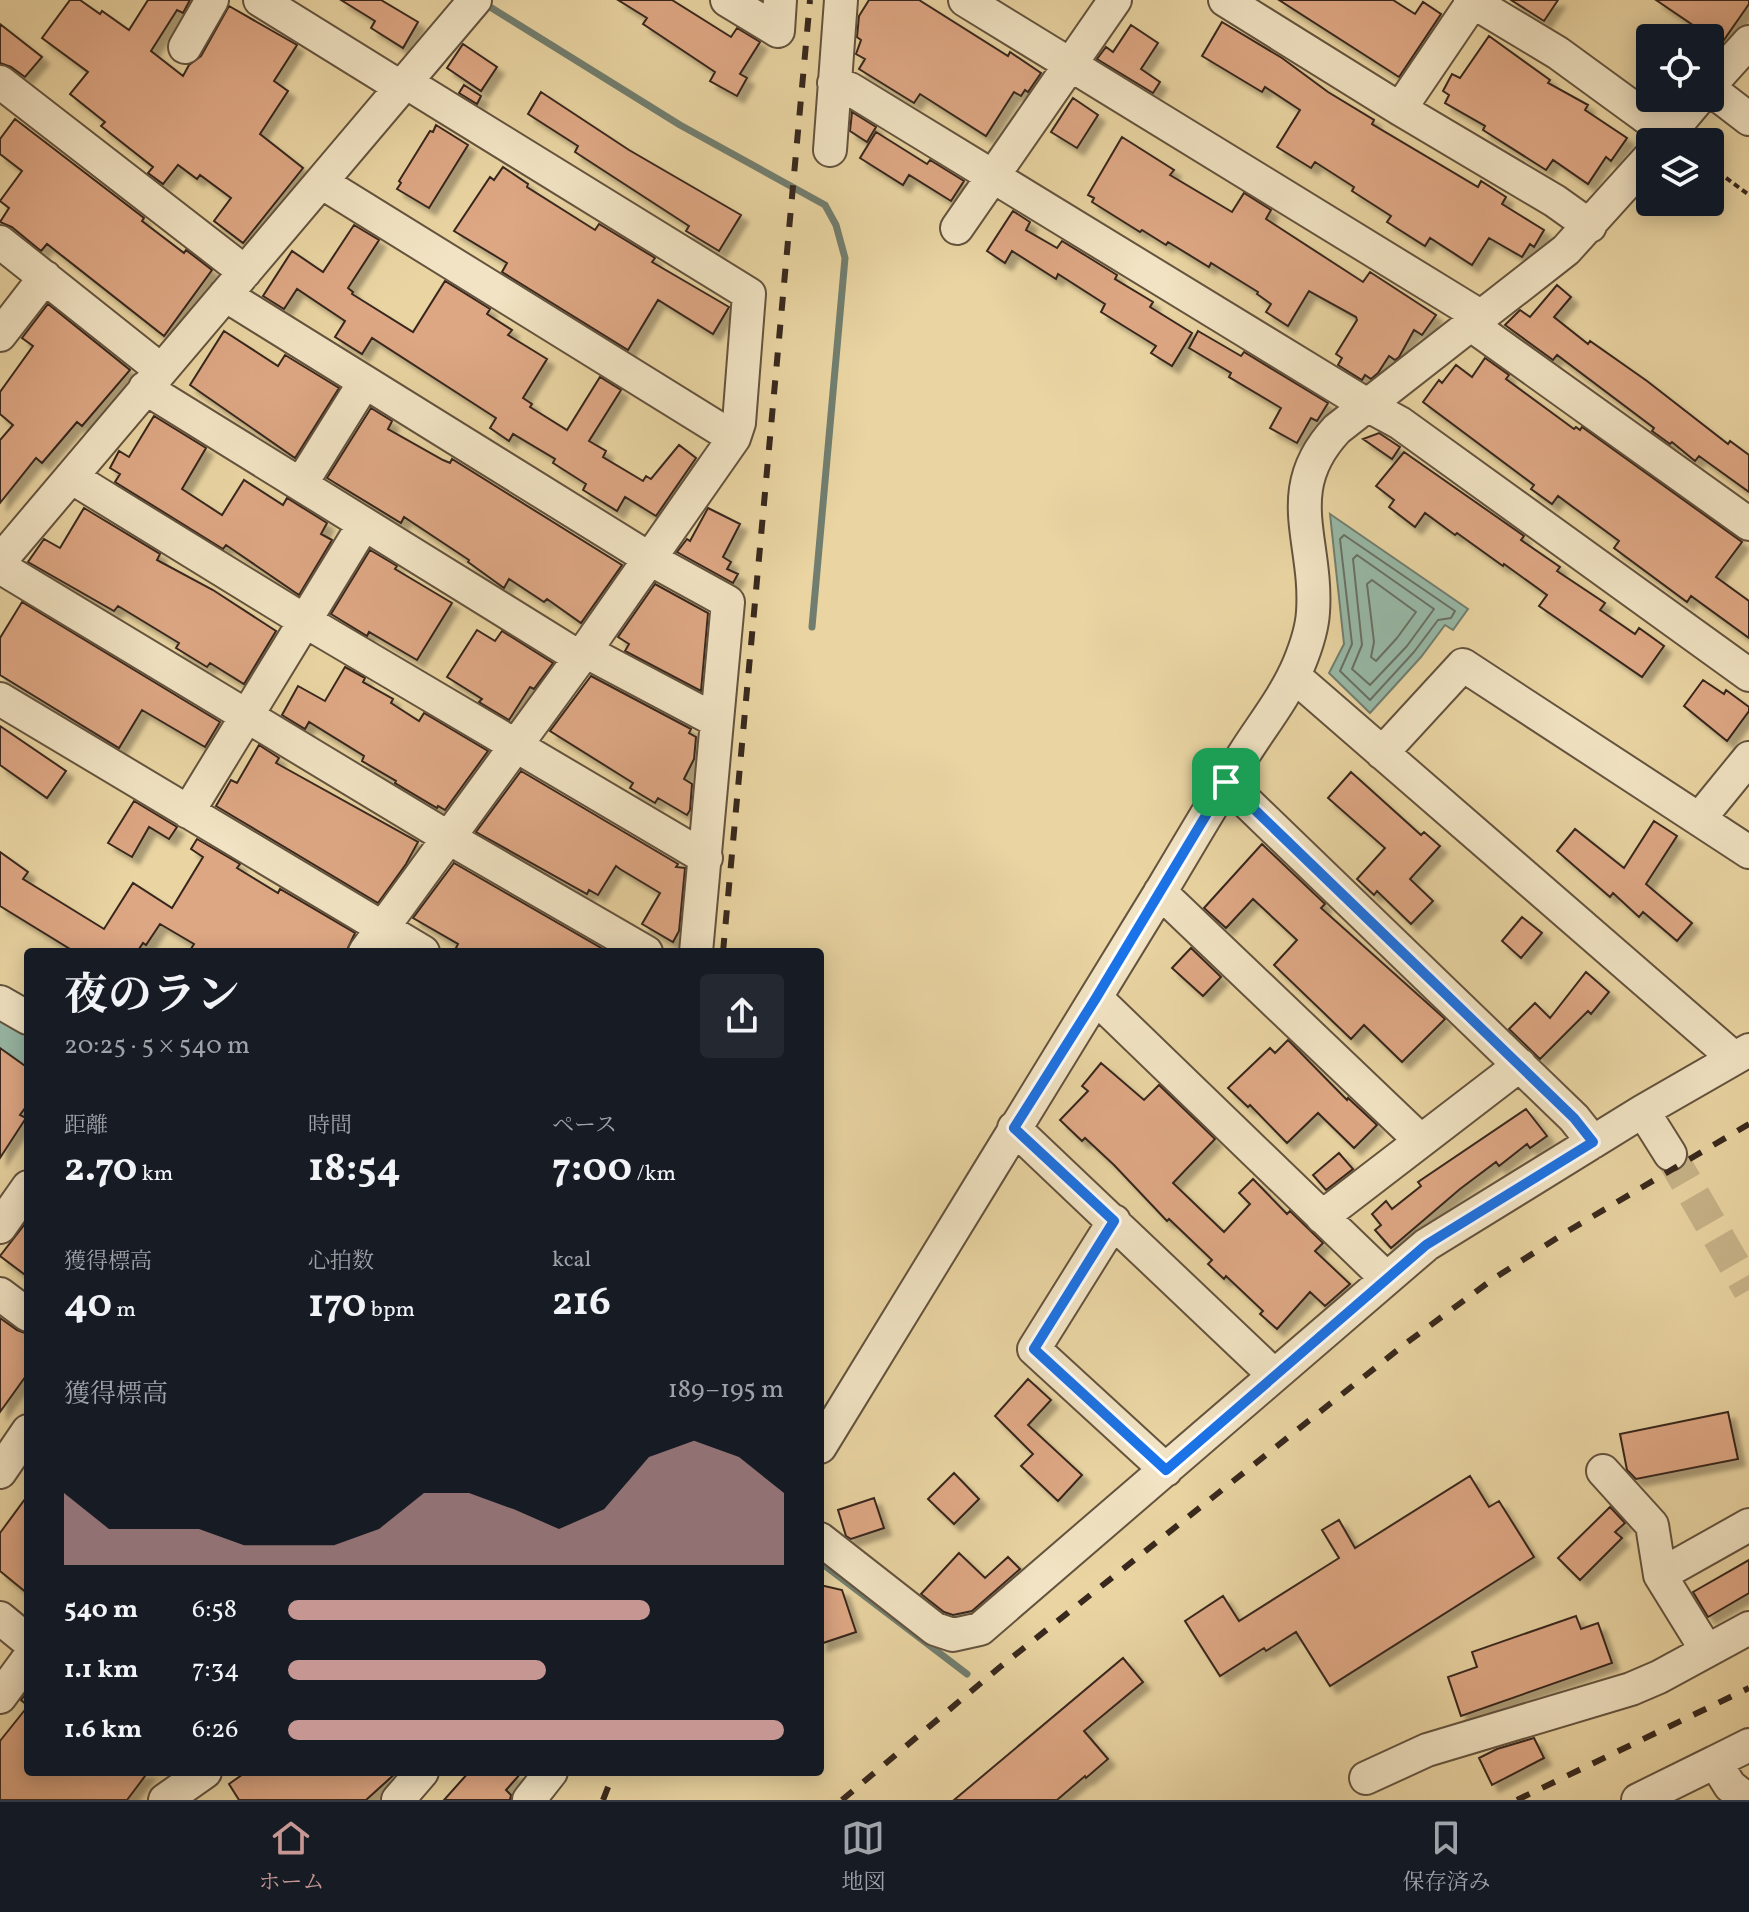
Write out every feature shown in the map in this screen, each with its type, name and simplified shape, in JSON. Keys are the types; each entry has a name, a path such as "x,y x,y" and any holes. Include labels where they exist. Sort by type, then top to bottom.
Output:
{"street":[{"path":"185,47 212,0"},
{"path":"260,0 749,294 739,423 734,438 374,940"},
{"path":"475,0 0,561 449,838 639,948"},
{"path":"727,0 778,31 780,0"},
{"path":"830,150 841,0"},
{"path":"965,0 1475,320 1749,524"},
{"path":"957,228 1115,0"},
{"path":"1225,0 1555,201 1590,226"},
{"path":"1400,109 1472,1 1558,53 1642,128"},
{"path":"1724,71 1749,42"},
{"path":"0,82 235,284 364,383 650,559 728,602 696,948"},
{"path":"834,83 850,89 1400,423 1749,675"},
{"path":"1724,98 1749,119"},
{"path":"1674,128 1687,112"},
{"path":"824,1440 1226,782 1294,676 1307,645 1313,611 1304,510 1313,459 1337,429 1536,275 1590,226 1636,172"},
{"path":"321,182 734,438"},
{"path":"0,242 45,277 153,379 301,484 582,654 717,721"},
{"path":"0,335 45,277"},
{"path":"301,484 364,383"},
{"path":"71,477 305,621 706,858"},
{"path":"188,812 364,524"},
{"path":"1382,753 1463,665 1749,852"},
{"path":"824,1543 935,1629 953,1635 980,1629 1426,1245 1643,1111 1742,1054 1294,676"},
{"path":"0,699 188,812 374,940 407,948"},
{"path":"1700,818 1749,758"},
{"path":"1226,782 1520,1065 1574,1118 1593,1142"},
{"path":"1160,892 1420,1140"},
{"path":"1096,998 1386,1278"},
{"path":"0,1002 24,1016"},
{"path":"1322,1217 1520,1065"},
{"path":"1643,1111 1670,1154"},
{"path":"1014,1128 1274,1375"},
{"path":"0,1227 24,1193"},
{"path":"1114,1221 1034,1349 1166,1470"},
{"path":"0,1294 24,1312"},
{"path":"0,1472 24,1437"},
{"path":"1603,1471 1652,1525 1660,1575 1707,1651"},
{"path":"1660,1575 1749,1525"},
{"path":"0,1618 24,1638"},
{"path":"1366,1778 1427,1750 1631,1689 1749,1628"},
{"path":"0,1697 24,1664"},
{"path":"1642,1799 1749,1745"},
{"path":"1715,1762 1730,1786 1748,1800"},
{"path":"165,1800 195,1776"},
{"path":"398,1800 419,1776"},
{"path":"529,1800 548,1776"}],"path":[{"path":"1724,176 1749,195"}],"water":[{"path":"1330,514 1468,609 1453,630 1445,625 1421,657 1370,713 1329,673 1344,644"}],"building":[{"path":"70,0 80,0 100,14 102,11 129,30 148,0 190,0 183,13 177,10 151,51 183,76 189,65 201,56 229,6 297,45 274,81 288,91 260,134 303,168 243,243 214,221 231,198 200,175 197,179 178,165 163,184 148,173 153,167 101,126 105,122 70,94 88,72 42,38"},
{"path":"341,0 381,0 418,22 403,48 371,28 375,21"},
{"path":"618,0 672,0 731,37 737,28 760,42 740,74 747,78 737,96 710,81 715,72 643,24 647,18"},
{"path":"869,0 919,0 1041,73 1028,92 1025,90 1021,96 1014,92 986,136 920,94 914,103 859,69 865,59 856,54 861,40 857,37 859,16"},
{"path":"1279,0 1393,0 1415,14 1423,2 1441,14 1399,77"},
{"path":"1511,0 1558,0 1544,21"},
{"path":"1656,0 1749,0 1724,40 1724,24 1691,24"},
{"path":"1222,22 1374,120 1372,124 1478,187 1481,181 1506,197 1502,204 1544,230 1534,247 1530,244 1522,257 1489,238 1472,265 1430,238 1425,246 1387,222 1391,216 1352,191 1354,187 1315,162 1311,168 1277,147 1300,110 1265,87 1262,92 1202,56"},
{"path":"0,24 42,57 25,77 0,63"},
{"path":"1131,25 1158,43 1141,69 1160,82 1153,93 1097,59 1106,47 1113,52"},
{"path":"1489,36 1550,80 1548,83 1588,105 1585,110 1627,138 1611,161 1606,157 1588,184 1553,160 1546,170 1483,130 1485,126 1445,103 1449,95 1443,91 1452,74 1460,78"},
{"path":"463,44 497,67 481,91 447,68"},
{"path":"464,85 481,96 477,104 459,93"},
{"path":"541,92 629,150 741,215 719,251 686,231 689,226 575,152 578,146 528,114"},
{"path":"1073,98 1098,115 1077,148 1051,132"},
{"path":"852,112 876,127 867,142 850,131"},
{"path":"15,119 144,218 142,221 212,270 164,336 47,244 41,251 12,227 0,222 9,208 0,201 22,171 0,154 0,139"},
{"path":"436,125 468,145 429,208 397,189 401,183 399,181"},
{"path":"876,132 927,164 930,160 964,181 951,201 909,175 903,185 860,158"},
{"path":"1122,137 1174,170 1170,175 1232,212 1244,193 1271,210 1266,219 1363,282 1370,272 1436,315 1422,335 1414,330 1399,357 1395,360 1389,356 1378,373 1371,379 1365,375 1362,380 1338,365 1342,358 1336,354 1356,317 1309,291 1288,326 1266,312 1271,304 1258,292 1211,263 1209,267 1168,242 1166,245 1142,230 1140,232 1092,202 1094,198 1088,195"},
{"path":"503,167 528,184 527,187 595,230 599,224 655,258 652,262 729,307 713,334 658,300 628,350 502,272 507,263 454,231 490,177 494,180"},
{"path":"1013,211 1030,222 1026,230 1057,248 1062,241 1117,275 1115,279 1153,302 1150,307 1192,333 1172,366 1151,353 1156,346 1101,312 1105,304 1058,274 1056,279 1012,251 1005,263 987,251"},
{"path":"354,225 379,240 348,288 352,294 413,332 445,281 490,309 487,314 512,330 508,335 547,359 523,398 532,404 530,407 567,430 600,377 621,390 589,441 606,451 603,457 643,481 646,476 651,479 679,445 696,458 656,516 625,497 617,511 583,490 586,484 553,463 555,459 513,434 509,441 490,428 496,418 372,338 362,354 335,337 345,321 297,289 284,309 263,296 292,251 323,272"},
{"path":"1557,285 1571,297 1554,317 1588,344 1590,341 1647,381 1728,444 1730,441 1749,455 1749,492 1699,456 1695,461 1672,442 1670,444 1652,431 1654,428 1557,355 1553,360 1505,325 1520,310 1530,317"},
{"path":"48,304 130,370 82,426 77,422 42,463 36,458 0,503 0,440 13,425 0,414 0,392 33,346 22,338"},
{"path":"224,331 278,366 285,355 339,388 295,458 190,385"},
{"path":"1198,331 1241,356 1244,352 1328,403 1317,421 1311,418 1297,443 1270,428 1281,408 1229,377 1231,373 1189,348"},
{"path":"1485,358 1509,375 1506,379 1574,429 1580,430 1582,427 1742,542 1716,577 1749,601 1749,638 1691,596 1687,602 1614,548 1619,541 1558,496 1552,504 1531,489 1534,485 1423,402 1439,380 1442,383 1456,365 1472,377"},
{"path":"371,408 392,421 388,429 443,460 450,463 452,459 622,565 581,623 547,599 544,602 509,579 504,588 469,560 404,517 401,523 327,478"},
{"path":"154,416 206,448 182,489 222,515 244,480 283,505 287,498 327,523 321,534 332,540 299,595 226,545 223,549 115,482 120,474 110,468 119,451 129,457"},
{"path":"1379,433 1400,447 1392,459 1363,439"},
{"path":"1404,452 1524,536 1521,540 1560,567 1557,571 1605,603 1600,610 1635,634 1639,628 1664,646 1642,677 1539,606 1547,595 1504,564 1425,513 1415,527 1389,507 1394,500 1376,486"},
{"path":"84,508 160,554 157,560 213,590 276,631 244,684 210,663 207,667 176,648 179,643 118,606 114,611 28,562 44,539 60,548"},
{"path":"708,508 740,524 723,557 731,562 727,569 738,574 733,583 677,552 687,539 690,541"},
{"path":"370,550 452,603 417,660 369,632 367,636 331,614"},
{"path":"655,584 708,613 701,691 625,651 629,644 618,637"},
{"path":"22,602 220,722 205,747 142,710 119,748 0,675 0,638"},
{"path":"477,630 495,641 502,631 553,663 534,689 530,687 509,720 447,677"},
{"path":"345,667 365,678 363,682 393,699 391,703 419,721 424,713 488,751 445,810 395,783 362,761 364,756 309,722 305,729 282,715 298,686 325,701"},
{"path":"591,676 691,729 689,733 696,737 694,759 684,779 692,784 687,815 658,798 655,803 630,788 633,783 550,731"},
{"path":"1703,680 1724,694 1726,690 1749,707 1727,741 1684,706"},
{"path":"0,726 66,771 47,798 0,765"},
{"path":"259,745 279,758 276,763 418,842 378,903 216,806 231,780 237,783"},
{"path":"521,771 678,864 676,867 685,868 679,931 673,942 642,924 660,893 616,866 598,895 589,890 587,894 476,832"},
{"path":"1351,772 1421,835 1424,832 1440,846 1410,879 1433,901 1411,924 1377,891 1374,895 1357,879 1385,848 1328,798"},
{"path":"134,801 177,827 169,839 149,827 132,857 108,843"},
{"path":"1654,821 1677,836 1646,884 1692,923 1677,941 1643,912 1639,917 1613,893 1610,897 1557,851 1575,829 1624,868"},
{"path":"197,839 240,864 237,868 278,893 280,889 355,933 348,948 192,948 194,944 160,924 146,945 143,943 140,948 68,948 0,906 0,852 28,872 23,879 104,929 133,883 172,908 203,857 191,849"},
{"path":"1262,844 1325,904 1321,908 1445,1019 1402,1062 1364,1025 1351,1039 1274,965 1297,940 1253,899 1226,928 1204,908"},
{"path":"454,863 601,948 456,948 458,944 413,918"},
{"path":"1522,917 1542,933 1521,958 1502,941"},
{"path":"1191,948 1221,977 1203,996 1172,968"},
{"path":"1586,972 1609,992 1591,1014 1588,1011 1540,1059 1509,1029 1535,1003 1550,1018"},
{"path":"1288,1040 1347,1100 1377,1125 1354,1148 1318,1113 1287,1143 1250,1105 1248,1107 1228,1088 1270,1048 1275,1053"},
{"path":"0,1048 24,1065 24,1110 20,1115 24,1121 0,1158"},
{"path":"1101,1063 1144,1100 1159,1085 1215,1139 1173,1183 1224,1232 1250,1204 1239,1193 1253,1179 1287,1214 1290,1211 1323,1243 1315,1251 1350,1284 1325,1306 1310,1292 1277,1329 1260,1314 1263,1311 1226,1276 1224,1279 1208,1264 1212,1260 1169,1219 1167,1221 1085,1138 1082,1141 1060,1120 1088,1091 1082,1086"},
{"path":"1526,1109 1547,1136 1530,1148 1527,1144 1499,1166 1496,1162 1391,1248 1375,1230 1381,1225 1372,1214 1386,1201 1392,1209 1421,1186 1418,1182"},
{"path":"1339,1153 1353,1169 1326,1190 1313,1175"},
{"path":"24,1225 24,1274 0,1256"},
{"path":"0,1318 24,1333 24,1379 0,1412"},
{"path":"1028,1379 1051,1400 1028,1425 1082,1475 1058,1501 1021,1466 1033,1454 995,1416"},
{"path":"1728,1412 1738,1459 1636,1479 1627,1470 1620,1434"},
{"path":"954,1473 979,1499 954,1524 928,1499"},
{"path":"1470,1476 1489,1507 1499,1501 1534,1557 1330,1686 1296,1632 1220,1676 1185,1621 1223,1596 1239,1621 1339,1558 1322,1530 1339,1520 1355,1548"},
{"path":"874,1498 884,1528 851,1539 846,1536 838,1510"},
{"path":"24,1500 24,1591 0,1571 0,1533"},
{"path":"1610,1507 1625,1523 1615,1532 1622,1538 1580,1580 1558,1558"},
{"path":"959,1553 985,1578 1008,1557 1020,1569 972,1611 953,1615 944,1612 921,1594"},
{"path":"1749,1560 1749,1593 1708,1617 1693,1592"},
{"path":"824,1586 842,1590 856,1632 824,1643"},
{"path":"1576,1616 1581,1629 1598,1623 1612,1663 1461,1716 1448,1677 1477,1667 1472,1652"},
{"path":"1123,1658 1143,1682 1084,1731 1108,1759 1086,1778 1057,1800 954,1800"},
{"path":"24,1711 24,1776 145,1776 127,1800 0,1800 0,1741"},
{"path":"1534,1738 1544,1758 1492,1785 1479,1758"},
{"path":"240,1776 393,1776 366,1800 239,1800 229,1784"},
{"path":"465,1776 518,1776 506,1790 511,1795 510,1800 444,1800"}],"waterway":[{"path":"482,2 680,125 825,205 836,225 845,258 812,627"},
{"path":"0,1027 24,1041"},
{"path":"824,1565 967,1674"}],"tunnel":[{"path":"1670,1154 1749,1290"}],"railway":[{"path":"723,948 810,0"},
{"path":"842,1800 1000,1667 1405,1344 1493,1279 1568,1231 1749,1124"},
{"path":"1517,1800 1749,1688"},
{"path":"603,1800 612,1776"}],"route":[{"path":"1226,782 1574,1118 1593,1142 1426,1245 1166,1470 1034,1349 1114,1221 1014,1128 1226,782"}]}
